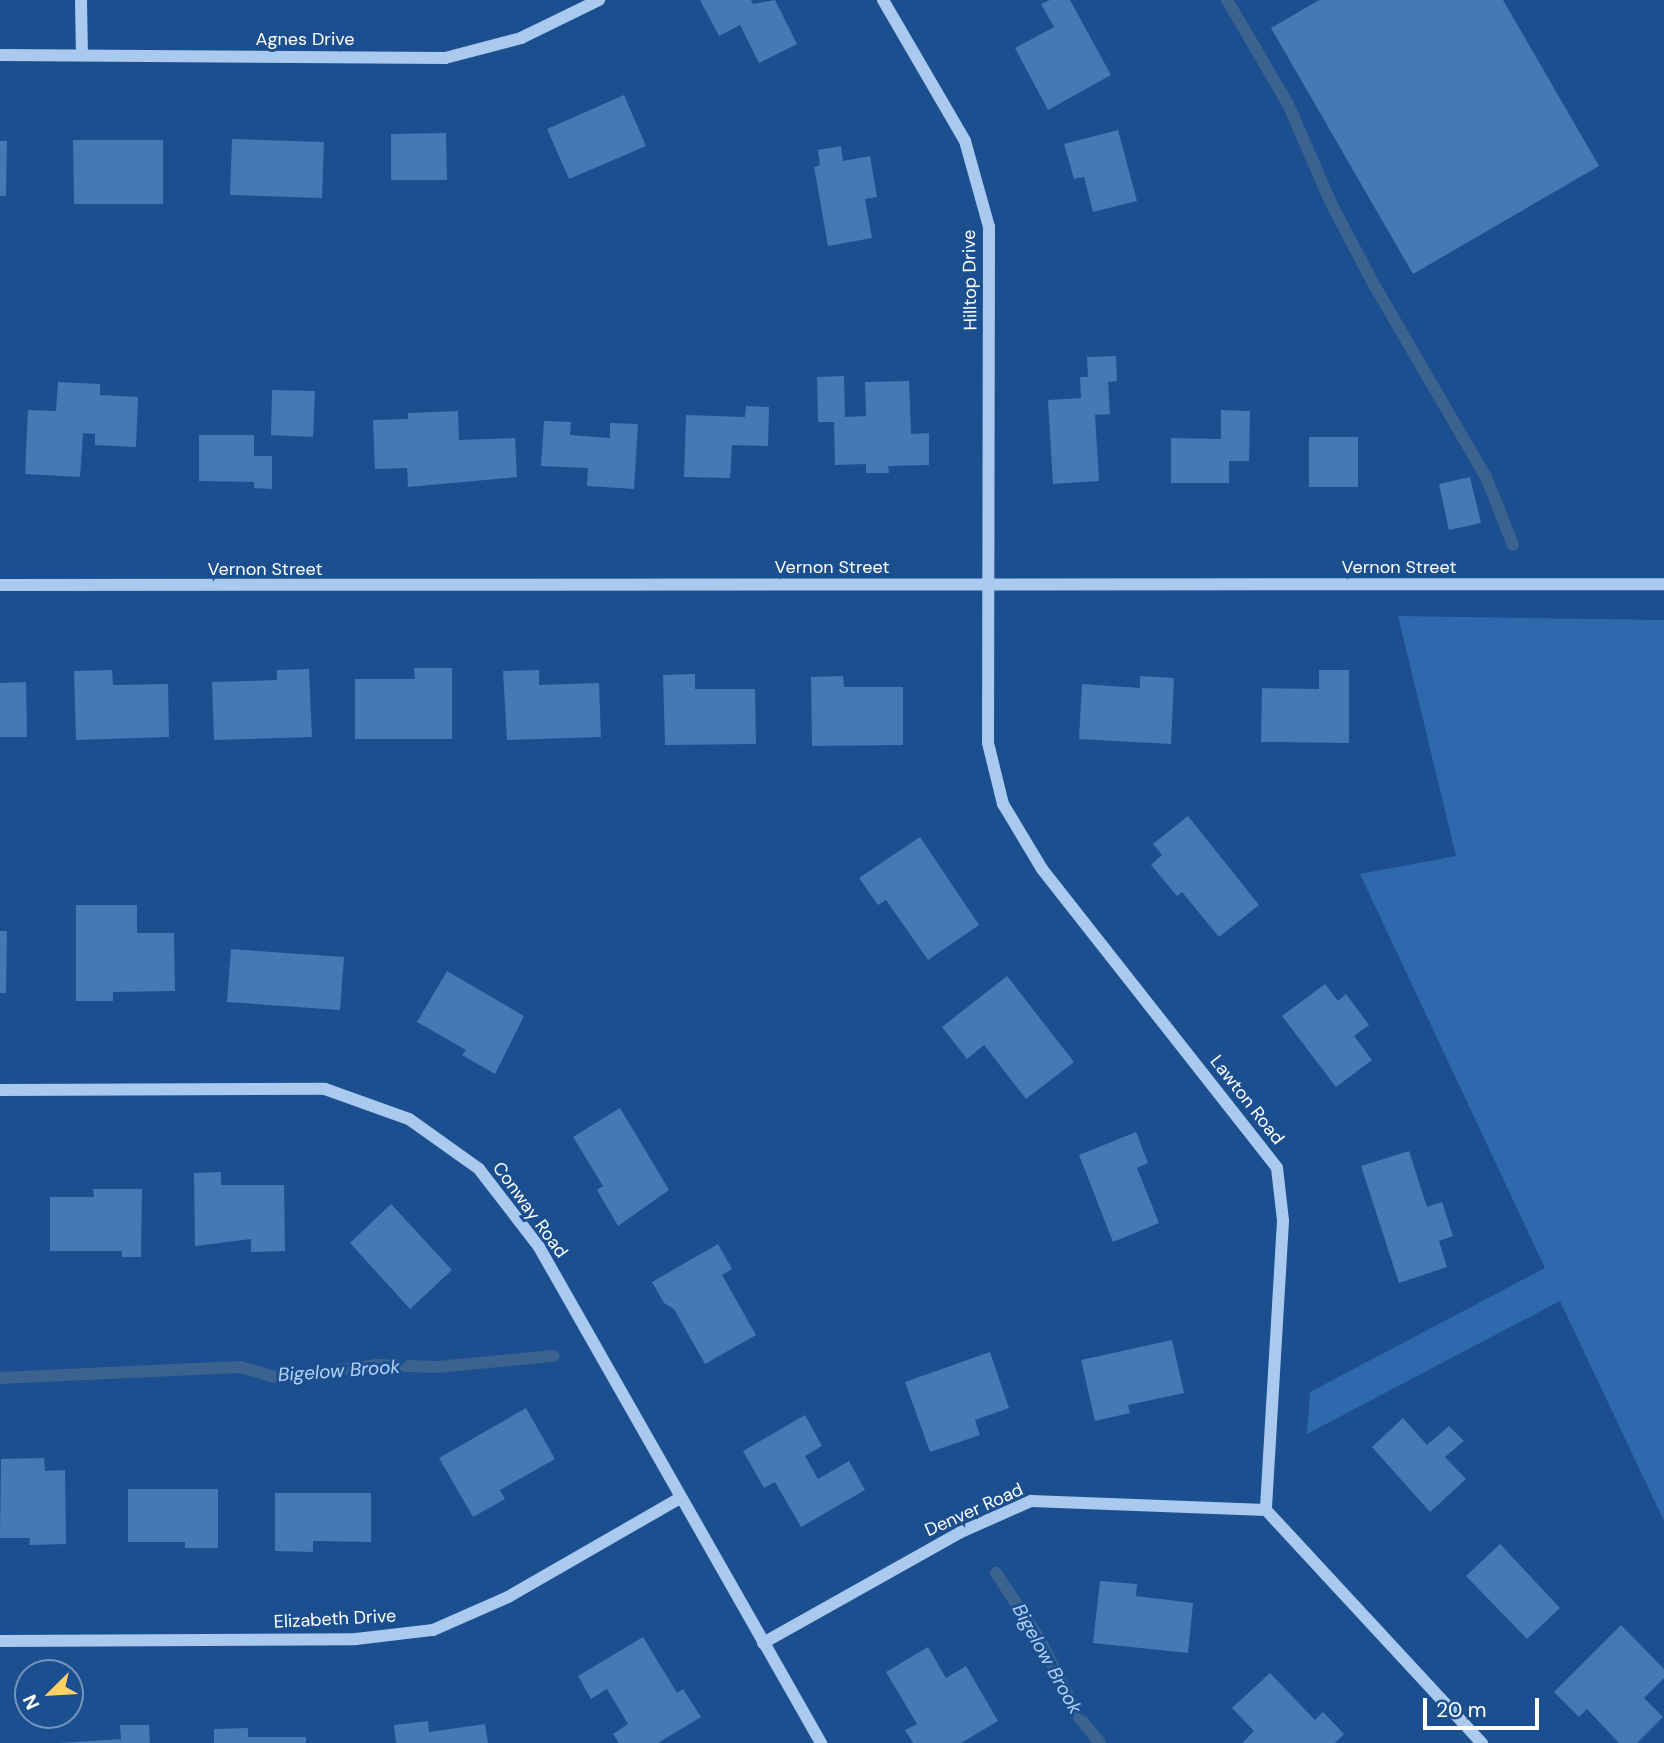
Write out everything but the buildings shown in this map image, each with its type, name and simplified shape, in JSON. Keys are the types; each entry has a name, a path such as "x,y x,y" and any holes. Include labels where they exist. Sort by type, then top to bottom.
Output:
{"street":[{"path":"81,0 82,55"},
{"name":"Agnes Drive","path":"0,55 445,58 520,38 599,0"},
{"name":"Hilltop Drive","path":"883,0 965,141 989,227 986,584"},
{"name":"Lawton Road","path":"986,584 988,743 1003,804 1042,869 1278,1168 1283,1221 1266,1510"},
{"name":"Vernon Street","path":"0,586 1664,584"},
{"name":"Conway Road","path":"0,1090 325,1089 409,1119 479,1169 538,1247 821,1743"},
{"name":"Elizabeth Drive","path":"0,1640 356,1639 433,1630 508,1597 680,1498"},
{"name":"Denver Road","path":"763,1643 961,1532 1031,1501 1266,1510"},
{"path":"1266,1510 1482,1743"}],"shaded area":[{"path":"1398,616 1664,620 1664,1521 1560,1301 1307,1434 1310,1392 1545,1268 1360,874 1456,856"}],"waterway":[{"path":"1227,0 1288,104 1331,203 1373,283 1486,477 1513,545"},
{"name":"Bigelow Brook","path":"0,1378 240,1367 279,1378 377,1365 438,1367 553,1356"},
{"name":"Bigelow Brook","path":"996,1573 1039,1638 1079,1717 1100,1743"}]}
